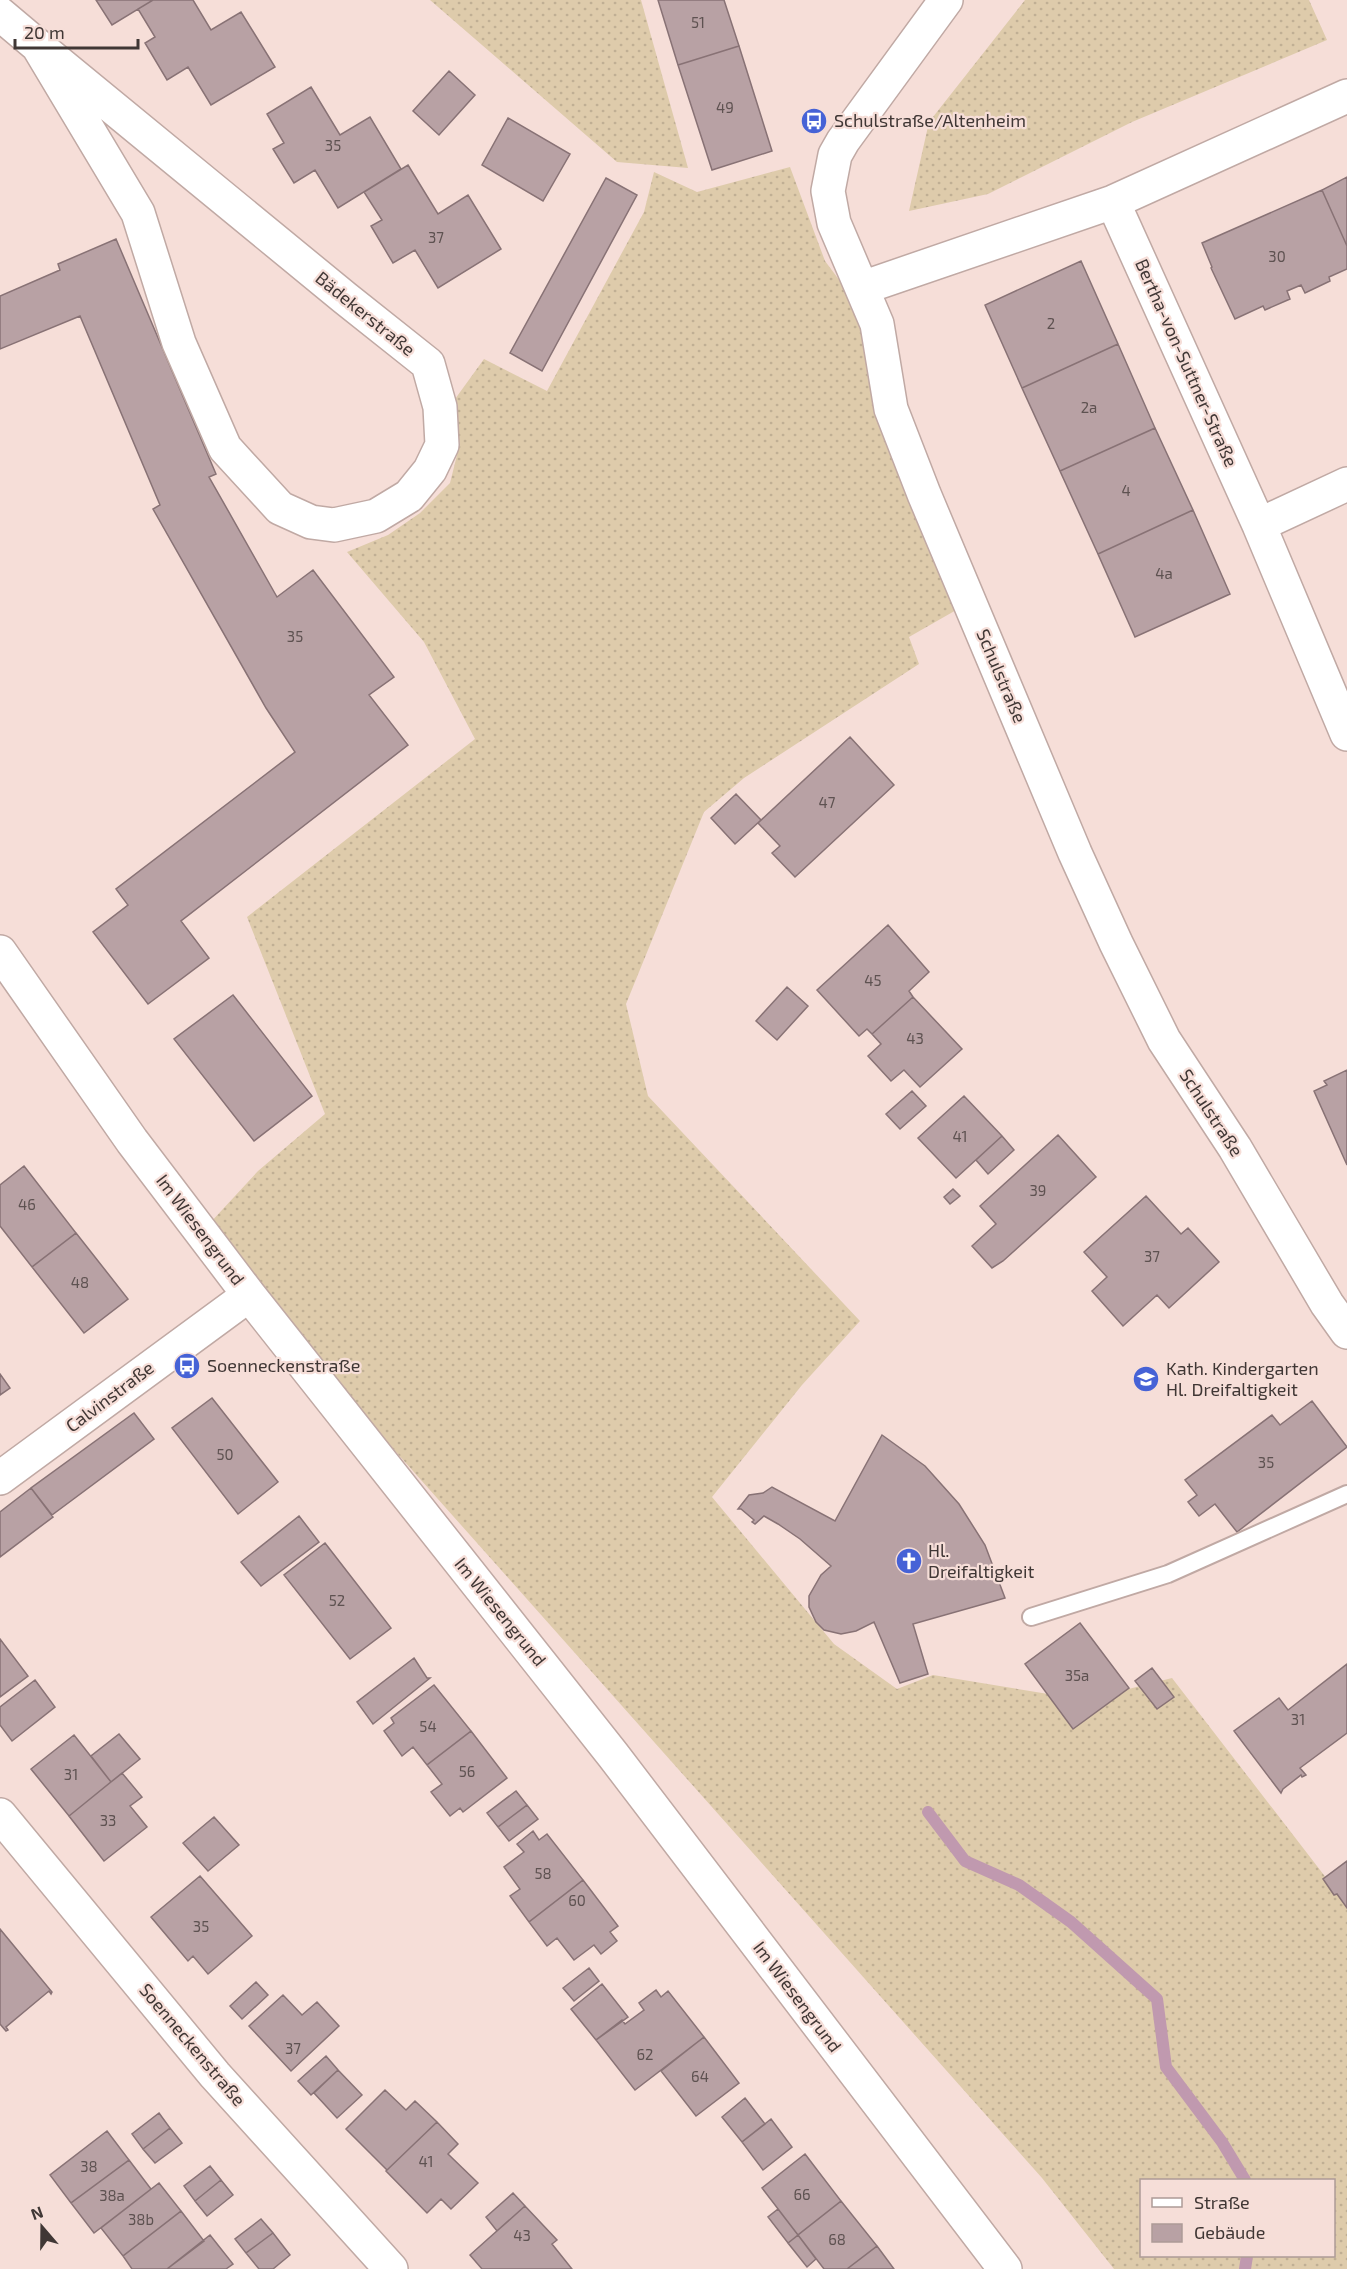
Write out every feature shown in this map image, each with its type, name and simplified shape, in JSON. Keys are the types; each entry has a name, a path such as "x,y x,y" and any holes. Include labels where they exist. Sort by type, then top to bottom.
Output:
{"street":[{"name":"Schulstraße","path":"946,0 835,155 828,191 834,223 877,324 891,409 924,494 1075,854 1116,943 1164,1040 1235,1148 1327,1304 1347,1332"},
{"name":"Bädekerstraße","path":"0,14 428,364 440,407 442,445 430,470 409,496 376,516 334,525 311,522 280,508 225,448 179,343 138,213 38,46"},
{"path":"862,288 1113,202 1347,96"},
{"name":"Bertha-von-Suttner-Straße","path":"1113,202 1259,525 1347,734"},
{"path":"1259,525 1347,484"},
{"name":"Im Wiesengrund","path":"0,952 132,1141 249,1295 613,1755 1005,2269"},
{"name":"Calvinstraße","path":"0,1478 249,1295"},
{"name":"Soenneckenstraße","path":"0,1815 214,2075 391,2269"}],"lane":[{"path":"1031,1617 1168,1574 1347,1494"}],"shaded area":[{"path":"430,0 641,0 688,168 617,162"},
{"path":"1025,0 1309,0 1327,40 1132,122 988,194 909,211 929,122"},
{"path":"790,167 825,261 855,301 958,609 909,637 919,664 744,778 704,812 626,1004 648,1096 860,1321 802,1385 712,1497 834,1644 897,1689 933,1675 1085,1700 1172,1678 1347,1905 1347,2269 1114,2269 1042,2178 308,1353 210,1223 258,1171 325,1114 247,917 475,739 424,642 347,552 388,535 420,513 450,483 460,443 450,406 484,359 547,391 644,212 654,172 697,192"}],"building":[{"path":"96,0 153,0 112,25"},
{"path":"153,0 193,0 211,30 241,12 275,67 211,105 188,67 167,80 145,43 155,37 138,9"},
{"path":"658,0 724,0 739,46 678,65"},
{"path":"739,46 772,151 712,170 678,65"},
{"path":"449,71 475,95 439,135 413,111"},
{"path":"311,87 340,135 370,117 401,169 338,208 315,170 294,183 273,149 284,143 267,114"},
{"path":"508,118 570,154 543,201 482,165"},
{"path":"408,165 438,214 468,195 501,249 438,288 415,250 393,263 371,226 382,220 364,192"},
{"path":"1347,177 1347,246 1322,190"},
{"path":"606,178 637,195 542,371 510,353"},
{"path":"1322,190 1347,246 1347,269 1329,277 1330,281 1305,293 1301,285 1287,291 1290,299 1265,310 1263,306 1235,319 1202,243"},
{"path":"116,239 216,474 209,477 277,597 313,570 394,677 369,695 408,745 181,921 209,958 148,1004 93,932 128,905 116,889 295,752 266,708 153,509 160,505 80,316 0,349 0,296 60,270 58,264"},
{"path":"1081,261 1118,344 1022,388 985,305"},
{"path":"1118,344 1155,428 1060,471 1022,388"},
{"path":"1155,428 1193,510 1098,554 1060,471"},
{"path":"1193,510 1230,594 1135,637 1098,554"},
{"path":"850,737 894,785 795,877 772,853 780,846 758,823"},
{"path":"736,794 761,820 735,844 711,818"},
{"path":"888,925 929,972 909,991 913,997 872,1034 867,1029 859,1036 817,990"},
{"path":"787,987 808,1006 777,1040 756,1021"},
{"path":"233,995 312,1096 254,1141 174,1039"},
{"path":"913,997 962,1049 920,1087 904,1070 891,1081 868,1056 881,1044 872,1034"},
{"path":"1347,1070 1347,1165 1314,1091 1327,1085 1324,1081"},
{"path":"912,1091 926,1106 900,1129 886,1114"},
{"path":"964,1096 1002,1136 956,1178 918,1138"},
{"path":"1058,1135 1096,1177 1003,1261 992,1268 972,1246 996,1224 980,1206"},
{"path":"1002,1136 1014,1150 988,1174 976,1160"},
{"path":"24,1166 76,1233 32,1267 0,1226 0,1185"},
{"path":"953,1189 960,1196 950,1204 944,1197"},
{"path":"1146,1196 1181,1234 1188,1228 1219,1262 1169,1308 1157,1295 1123,1326 1092,1291 1107,1277 1084,1252"},
{"path":"76,1233 128,1299 84,1333 32,1267"},
{"path":"0,1374 10,1388 0,1395"},
{"path":"212,1398 278,1482 238,1514 172,1428"},
{"path":"1312,1401 1347,1447 1237,1532 1215,1504 1199,1516 1188,1502 1197,1495 1185,1480 1272,1415 1280,1425"},
{"path":"134,1413 154,1439 52,1515 31,1488"},
{"name":"Hl. Dreifaltigkeit","path":"882,1435 925,1466 959,1504 985,1545 1005,1598 913,1624 928,1674 900,1683 874,1622 856,1631 841,1634 824,1630 816,1622 809,1607 809,1596 821,1575 831,1566 800,1539 778,1524 764,1516 755,1524 752,1522 754,1520 738,1509 749,1495 763,1493 772,1487 835,1521"},
{"path":"31,1488 53,1517 0,1557 0,1512"},
{"path":"299,1516 319,1542 261,1586 241,1562"},
{"path":"325,1543 391,1628 350,1659 284,1575"},
{"path":"1080,1623 1129,1688 1073,1729 1025,1664"},
{"path":"0,1639 28,1676 0,1697"},
{"path":"414,1658 427,1678 430,1678 373,1724 357,1702"},
{"path":"1347,1664 1347,1733 1300,1768 1306,1775 1302,1777 1301,1775 1281,1793 1234,1731 1279,1698 1288,1710"},
{"path":"1152,1668 1174,1697 1157,1709 1135,1681"},
{"path":"35,1680 55,1707 12,1741 0,1725 0,1707"},
{"path":"434,1685 471,1731 427,1765 413,1747 402,1756 384,1731 394,1723 391,1718"},
{"path":"471,1731 507,1778 463,1812 460,1808 450,1816 431,1792 442,1784 427,1765"},
{"path":"119,1734 140,1759 111,1782 91,1756"},
{"path":"74,1735 111,1782 69,1816 31,1769"},
{"path":"122,1773 142,1797 130,1806 147,1827 104,1861 69,1816"},
{"path":"516,1791 527,1805 498,1827 487,1813"},
{"path":"527,1805 538,1819 509,1841 498,1827"},
{"path":"214,1817 239,1845 208,1871 183,1843"},
{"path":"533,1831 539,1840 547,1834 583,1880 529,1922 510,1896 520,1889 504,1867 524,1852 517,1844"},
{"path":"1347,1861 1347,1908 1323,1879"},
{"path":"200,1876 252,1936 208,1974 193,1956 188,1961 151,1917"},
{"path":"583,1880 618,1926 610,1932 617,1941 601,1954 594,1945 574,1960 557,1938 547,1946 529,1922"},
{"path":"0,1929 52,1992 51,1994 49,1991 6,2027 8,2030 6,2031 0,2024"},
{"path":"589,1968 599,1981 574,2001 563,1988"},
{"path":"256,1982 268,1995 242,2019 230,2006"},
{"path":"602,1984 628,2017 596,2040 571,2009"},
{"path":"656,1990 661,1997 668,1991 704,2037 635,2090 596,2040 622,2020 625,2024 644,2010 639,2003"},
{"path":"283,1995 302,2015 317,2002 339,2026 291,2071 249,2026"},
{"path":"704,2037 739,2083 696,2116 661,2071"},
{"path":"326,2056 338,2070 311,2095 298,2081"},
{"path":"338,2070 362,2095 337,2118 314,2093"},
{"path":"385,2090 406,2110 415,2101 437,2122 387,2170 346,2129"},
{"path":"745,2098 765,2124 742,2142 722,2117"},
{"path":"159,2113 170,2128 143,2149 132,2134"},
{"path":"771,2119 792,2147 763,2170 742,2142"},
{"path":"437,2122 458,2144 448,2154 478,2183 451,2209 441,2199 427,2213 386,2171"},
{"path":"170,2128 182,2143 155,2163 143,2149"},
{"path":"107,2131 129,2160 71,2203 50,2175"},
{"path":"805,2154 841,2201 798,2235 762,2188"},
{"path":"129,2160 151,2189 94,2233 71,2203"},
{"path":"210,2166 221,2180 195,2201 184,2186"},
{"path":"221,2180 233,2195 207,2216 195,2201"},
{"path":"159,2183 181,2211 123,2256 101,2228"},
{"path":"513,2193 525,2206 497,2231 486,2217"},
{"path":"841,2201 877,2246 847,2269 824,2269 798,2235"},
{"path":"525,2206 557,2240 552,2244 572,2269 482,2269 470,2255"},
{"path":"778,2209 798,2235 788,2243 768,2217"},
{"path":"181,2211 204,2241 167,2269 132,2269 123,2256"},
{"path":"261,2219 273,2233 246,2253 235,2239"},
{"path":"273,2233 290,2255 273,2269 259,2269 246,2253"},
{"path":"210,2235 233,2264 226,2269 167,2269"},
{"path":"798,2235 816,2259 807,2267 788,2243"},
{"path":"877,2246 894,2269 847,2269"}],"waterway":[{"path":"928,1812 965,1861 1019,1885 1071,1922 1157,1999 1166,2067 1222,2142 1244,2179"},
{"path":"1245,2269 1247,2257"}],"place":[{"name":"Schulstraße/Altenheim","path":"814,121"},
{"name":"Soenneckenstraße","path":"187,1366"},
{"name":"Kath. Kindergarten Hl. Dreifaltigkeit","path":"1146,1379"},
{"name":"Hl. Dreifaltigkeit","path":"909,1561"}]}
